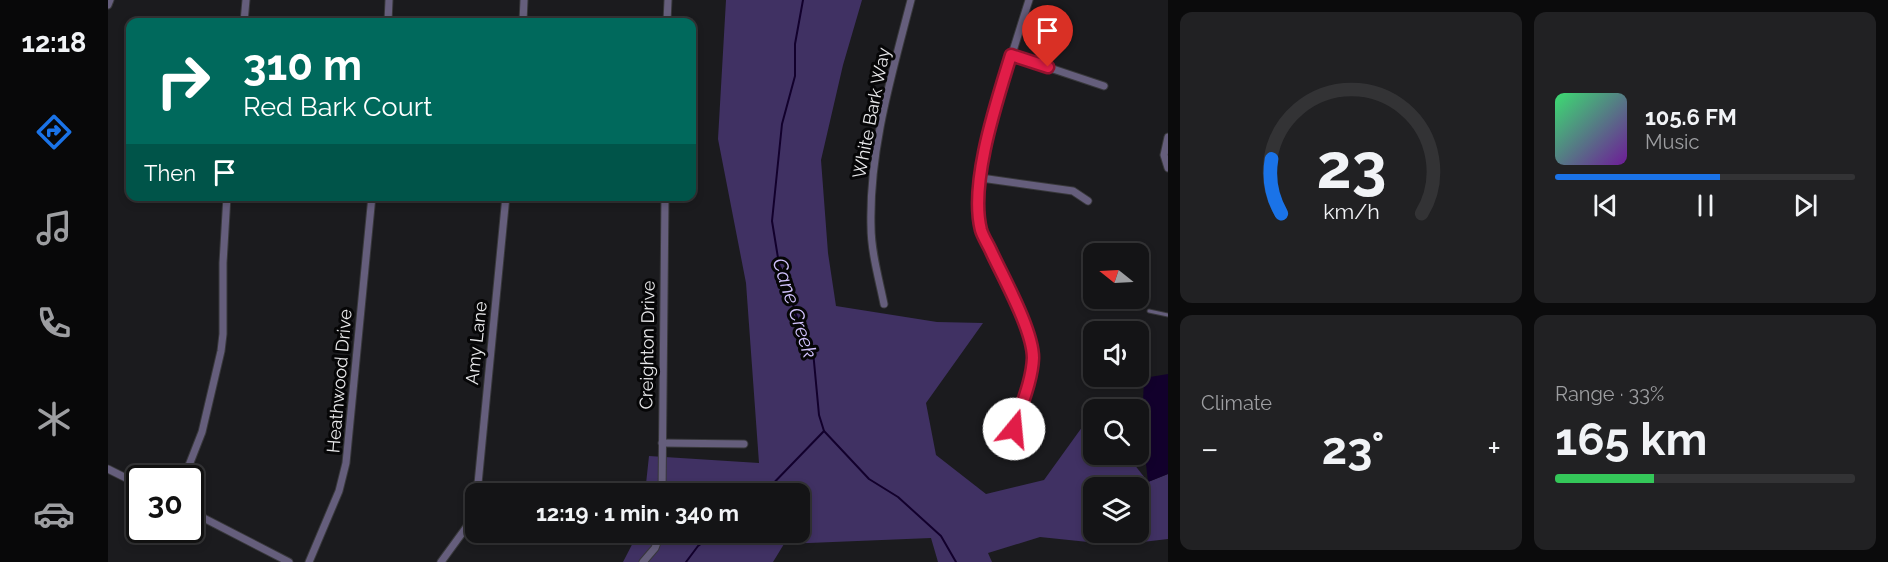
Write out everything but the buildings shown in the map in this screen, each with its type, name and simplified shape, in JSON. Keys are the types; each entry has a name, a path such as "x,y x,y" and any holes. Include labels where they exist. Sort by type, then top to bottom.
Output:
{"street":[{"path":"108,5 110,0"},
{"path":"244,18 246,0"},
{"path":"388,18 389,0"},
{"path":"522,18 524,0"},
{"path":"667,18 668,0"},
{"name":"White Bark Way","path":"884,304 871,229 872,175 889,87 911,0"},
{"path":"1014,429 1033,357 1025,324 982,231 978,208 989,127 1029,0"},
{"path":"1011,55 1104,86"},
{"path":"1168,137 1164,155 1168,168"},
{"path":"981,178 1073,191 1088,201"},
{"path":"189,465 202,432 221,351 227,201"},
{"name":"Heathwood Drive","path":"309,562 339,491 346,463 372,201"},
{"name":"Amy Lane","path":"478,483 506,201"},
{"name":"Creighton Drive","path":"662,483 664,201"},
{"path":"662,442 744,444"},
{"path":"108,469 126,478"},
{"path":"204,518 289,562"},
{"path":"441,562 465,529"},
{"path":"643,562 657,543"}],"lane":[{"path":"1149,311 1168,315"}],"shaded area":[{"path":"726,0 862,0 843,65 821,160 828,253 836,306 937,322 983,323 926,403 936,455 986,494 1044,480 1083,426 1083,465 1135,465 1144,477 1083,477 1083,541 1040,537 988,553 992,562 938,562 931,538 810,543 810,483 646,483 649,456 759,463 746,283 718,139"},
{"path":"1168,374 1168,474 1149,482 1146,465 1149,465 1149,399 1143,399 1144,387 1149,387 1149,377"},
{"path":"1168,474 1168,539 1149,541 1149,482"},
{"path":"633,543 808,543 784,544 773,562 623,562"},
{"path":"1098,543 1134,543 1117,545"}],"waterway":[{"name":"Cane Creek","path":"803,0 795,44 795,76 782,124 772,221 779,264 796,315 813,351 819,415 824,431 869,479 898,497 941,536 956,562"},
{"path":"774,483 824,431"},
{"path":"686,562 702,543"}],"route":[{"path":"1014,429 1033,357 1025,324 982,231 978,208 989,127 1011,55 1048,67"}]}
